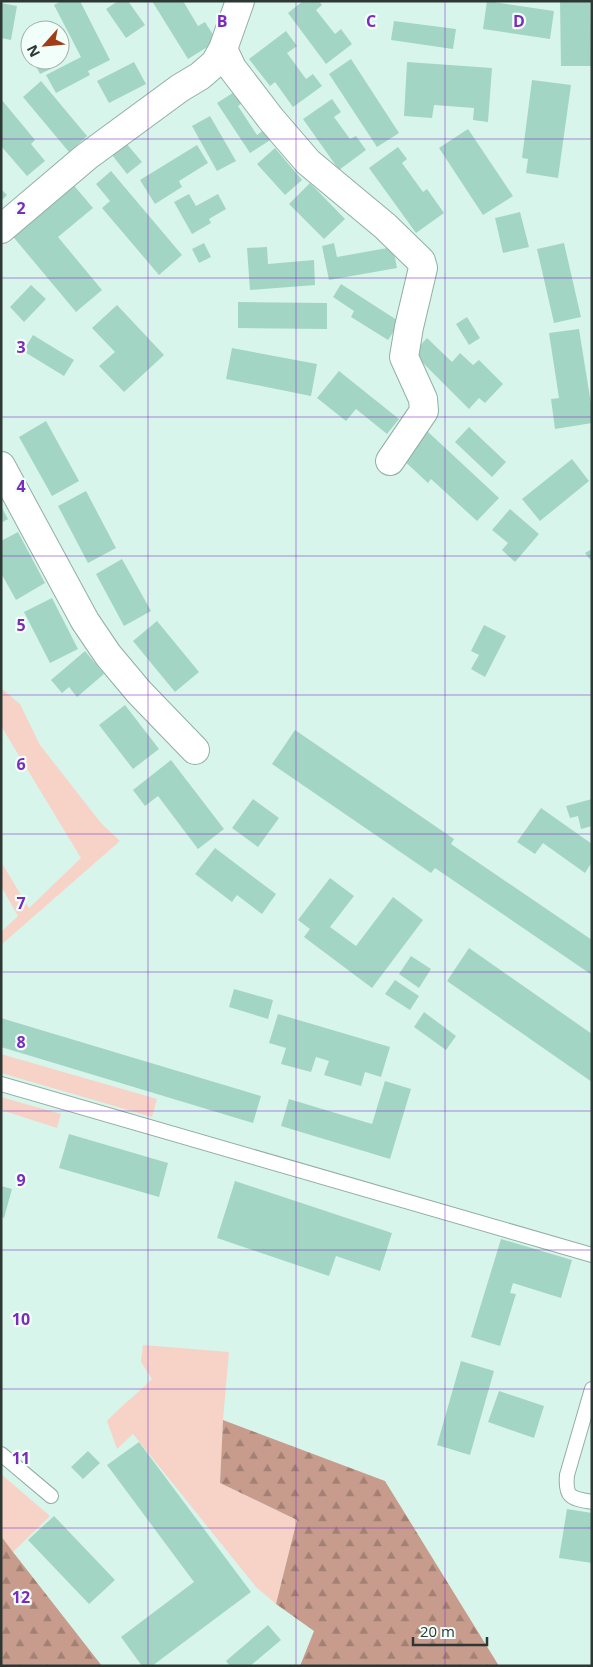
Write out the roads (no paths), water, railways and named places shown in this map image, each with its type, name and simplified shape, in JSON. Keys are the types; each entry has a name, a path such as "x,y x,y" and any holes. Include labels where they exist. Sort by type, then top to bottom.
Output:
{"street":[{"path":"1,229 86,157 180,88 200,76 214,63 223,49 240,1"},
{"path":"223,49 232,68 270,119 308,162 386,226 421,261 423,268 408,327 404,357 423,399 424,411 390,461"},
{"path":"1,466 85,621 108,654 139,692 195,750"}],"lane":[{"path":"1,1084 592,1255"},
{"path":"592,1389 567,1475 566,1489 575,1498 592,1502"},
{"path":"1,1454 51,1496"}]}
